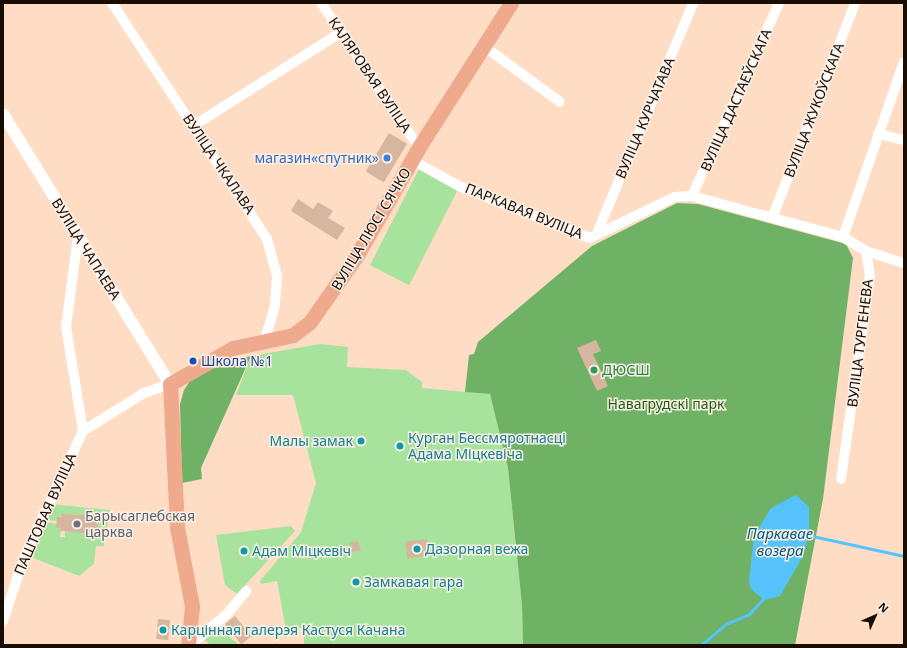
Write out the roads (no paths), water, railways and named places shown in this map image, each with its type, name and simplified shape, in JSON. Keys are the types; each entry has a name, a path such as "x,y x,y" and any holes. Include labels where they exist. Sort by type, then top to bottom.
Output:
{"main road":[{"name":"ВУЛІЦА ЛЮСІ СЯЧКО","path":"170,384 233,348 293,335 310,322 357,255 412,160 511,3"},
{"path":"170,384 177,528 192,606 189,645"}],"street":[{"name":"ВУЛІЦА ЧКАЛАВА","path":"112,3 257,221 274,258 275,305 266,341"},
{"name":"КАЛЯРОВАЯ ВУЛІЦА","path":"321,3 340,33 420,147"},
{"name":"ВУЛІЦА КУРЧАТАВА","path":"597,232 693,3"},
{"name":"ВУЛІЦА ДАСТАЕЎСКАГА","path":"692,196 779,3"},
{"name":"ВУЛІЦА ЖУКОЎСКАГА","path":"773,216 854,3"},
{"path":"193,126 340,33"},
{"path":"484,46 560,102"},
{"path":"904,62 843,237 866,251 904,263"},
{"name":"ВУЛІЦА ЧАПАЕВА","path":"3,114 170,384"},
{"path":"878,134 904,140"},
{"name":"ПАРКАВАЯ ВУЛІЦА","path":"412,160 459,186 590,238 597,232 675,196 692,196 773,216 843,237"},
{"path":"78,236 66,327 83,431 144,393 170,384"},
{"name":"ВУЛІЦА ТУРГЕНЕВА","path":"842,480 870,276 866,251"},
{"name":"ПАШТОВАЯ ВУЛІЦА","path":"3,621 5,604 25,555 83,431"},
{"path":"189,645 227,614 246,591"}],"water":[{"name":"Паркавае возера","path":"796,495 809,507 809,534 803,556 780,596 764,600 751,589 749,581 754,536 771,508"}],"waterway":[{"path":"808,535 904,556"},
{"path":"701,645 726,624 749,614 765,597"}],"place":[{"name":"магазин«спутник»","path":"387,158"},
{"name":"Школа №1","path":"193,361"},
{"name":"ДЮСШ","path":"594,370"},
{"name":"Малы замак","path":"361,441"},
{"name":"Курган Бессмяротнасці Адама Міцкевіча","path":"400,446"},
{"name":"Барысаглебская царква","path":"77,524"},
{"name":"Дазорная вежа","path":"417,549"},
{"name":"Адам Міцкевіч","path":"244,551"},
{"name":"Замкавая гара","path":"356,582"},
{"name":"Карцінная галерэя Кастуся Качана","path":"163,630"}],"park label":[{"name":"Навагрудскі парк","path":"666,404"}]}
